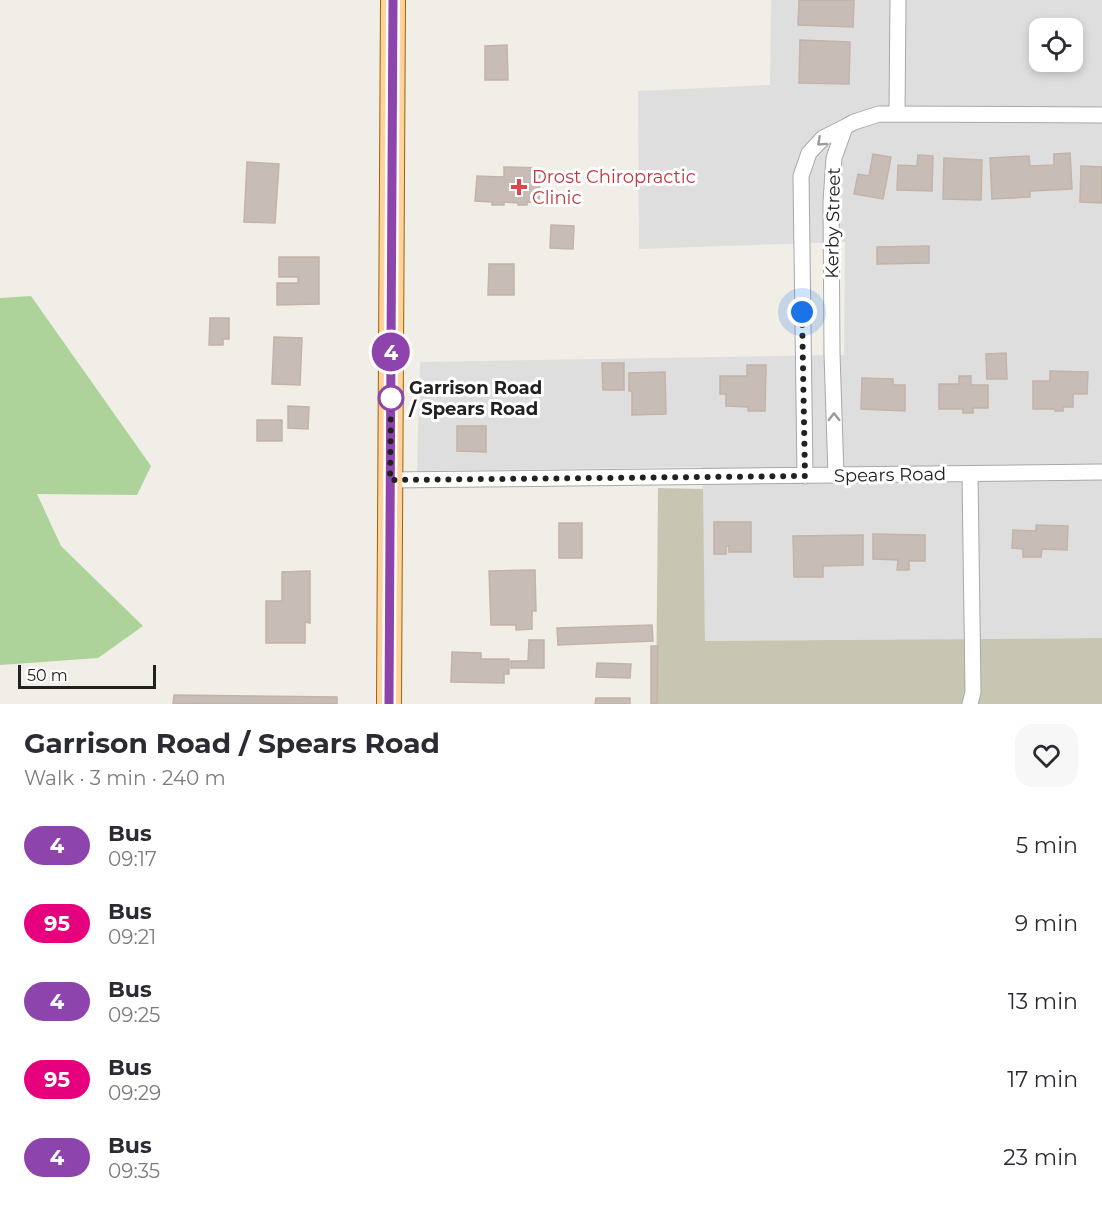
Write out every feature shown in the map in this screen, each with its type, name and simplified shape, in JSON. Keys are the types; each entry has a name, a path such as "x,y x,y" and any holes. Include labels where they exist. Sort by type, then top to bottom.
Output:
{"main road":[{"path":"389,704 393,0"}],"street":[{"path":"897,114 898,0"},
{"path":"845,127 879,114 1102,115"},
{"name":"Kerby Street","path":"836,475 831,202 834,158 845,127"},
{"name":"Kerby Street","path":"805,476 801,176 809,153 824,138 845,127"},
{"name":"Spears Road","path":"390,480 1102,472"},
{"path":"970,474 973,692 970,704"}],"shaded area":[{"path":"771,0 1102,0 1102,638 705,641 702,467 417,471 420,362 844,355 845,242 639,249 638,91 770,85"},
{"path":"658,488 703,489 705,641 1102,638 1102,704 656,704"}],"green space":[{"path":"31,296 151,466 137,495 37,494 61,546 143,626 98,658 0,665 0,298"}],"building":[{"path":"799,0 854,0 853,27 798,25"},
{"path":"800,40 850,42 849,84 799,83"},
{"path":"507,45 508,80 485,80 485,46"},
{"path":"1070,153 1072,189 1030,191 1030,197 992,199 990,158 1029,156 1030,166 1054,165 1054,154"},
{"path":"873,154 891,157 883,199 854,194 858,174 869,176"},
{"path":"918,155 933,156 932,191 897,190 898,165 917,166"},
{"path":"944,158 982,160 981,200 943,199"},
{"path":"247,162 279,164 275,223 244,222"},
{"path":"1081,166 1102,167 1102,203 1080,202"},
{"path":"504,167 540,168 539,203 527,202 527,205 518,205 518,203 504,202 504,205 492,205 492,202 475,201 477,176 504,177"},
{"path":"551,225 574,226 573,249 550,248"},
{"path":"929,246 929,263 877,264 877,247"},
{"path":"279,257 319,257 319,304 277,305 277,283 298,283 298,277 279,277"},
{"path":"489,264 514,264 514,295 488,295"},
{"path":"210,318 229,318 229,339 223,339 223,345 209,345"},
{"path":"274,337 302,338 300,385 272,384"},
{"path":"1006,353 1007,379 987,379 986,354"},
{"path":"602,363 624,363 624,390 603,390"},
{"path":"747,365 766,365 765,411 748,411 748,407 726,406 726,394 720,394 720,376 747,376"},
{"path":"1050,371 1088,372 1087,394 1073,394 1073,407 1063,407 1063,411 1033,409 1033,381 1050,381"},
{"path":"665,372 666,414 632,415 629,373"},
{"path":"959,376 971,376 971,385 988,385 988,408 973,408 973,413 963,413 963,409 939,409 939,384 959,384"},
{"path":"862,378 893,379 893,385 905,385 905,411 861,409"},
{"path":"288,406 309,407 308,429 288,428"},
{"path":"257,420 282,420 282,441 257,441"},
{"path":"457,426 486,426 486,452 457,451"},
{"path":"714,522 751,522 751,552 729,552 729,546 726,546 726,554 714,554"},
{"path":"559,523 582,523 582,558 559,558"},
{"path":"1036,525 1068,526 1067,550 1042,549 1041,557 1023,557 1023,549 1012,548 1013,530 1036,531"},
{"path":"873,534 925,535 925,561 909,561 909,570 897,570 898,560 873,559"},
{"path":"863,535 863,565 823,566 823,577 794,577 793,536"},
{"path":"535,570 536,611 532,611 532,629 516,630 516,625 491,625 489,571"},
{"path":"310,571 310,623 305,622 305,643 266,643 266,601 282,601 282,572"},
{"path":"652,625 653,641 558,645 557,628"},
{"path":"529,640 544,640 544,668 511,668 511,661 528,661"},
{"path":"651,646 658,646 657,704 651,704"},
{"path":"452,652 481,653 481,659 509,659 509,674 504,674 504,683 451,682"},
{"path":"597,663 631,664 630,678 596,677"},
{"path":"174,695 337,697 337,704 173,704"},
{"path":"596,698 630,698 630,704 595,704"}],"bus line":[{"name":"4","path":"389,704 393,0"}],"place":[{"name":"Drost Chiropractic Clinic","path":"519,187"},
{"name":"Garrison Road / Spears Road","path":"391,398"}],"route":[{"path":"391,398 390,480 805,476 802,312"}]}
